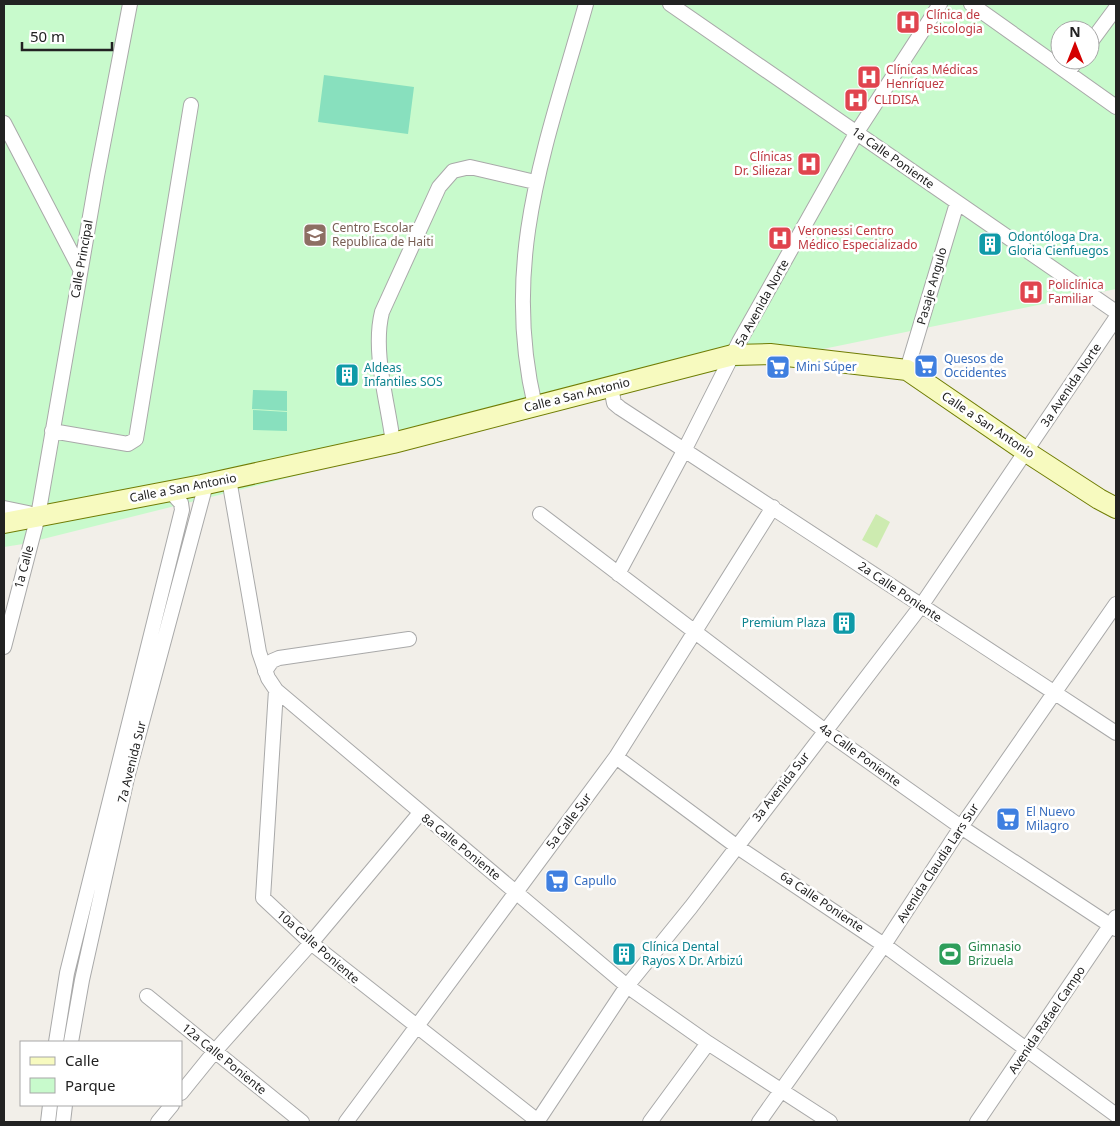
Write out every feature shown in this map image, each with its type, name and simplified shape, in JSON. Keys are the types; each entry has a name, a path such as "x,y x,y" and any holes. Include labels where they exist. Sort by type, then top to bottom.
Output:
{"street":[{"name":"Calle Principal","path":"38,516 80,269 130,4"},
{"path":"535,406 524,350 521,310 522,278 536,182 586,4"},
{"name":"1a Calle Poniente","path":"670,4 1116,312"},
{"name":"5a Avenida Norte","path":"618,574 685,450 733,355 857,132 940,4"},
{"path":"971,4 1116,107"},
{"path":"1100,30 1116,8"},
{"path":"52,431 128,444 136,439 191,105"},
{"path":"4,123 80,269"},
{"path":"393,443 378,327 382,312 440,186 453,171 470,167 536,182"},
{"name":"Pasaje Angulo","path":"907,370 956,203"},
{"name":"3a Avenida Norte","path":"1025,451 1116,318"},
{"name":"Calle a San Antonio","path":"4,523 206,484 393,443 733,355 770,354 907,370 1025,451 1116,508"},
{"name":"2a Calle Poniente","path":"611,386 614,402 620,408 1116,733"},
{"name":"3a Avenida Sur","path":"538,1122 627,986 691,907 824,730 921,606 1025,451"},
{"name":"8a Calle Poniente","path":"229,479 259,652 265,671 276,690 627,986 708,1043 830,1122"},
{"name":"7a Avenida Sur","path":"71,1041 82,980 127,778 206,484"},
{"name":"7a Avenida Sur","path":"56,1041 67,973 182,510 181,503 170,491"},
{"name":"5a Calle Sur","path":"346,1122 616,757 773,507"},
{"path":"4,508 38,516"},
{"name":"4a Calle Poniente","path":"540,514 824,730 961,827 1114,924"},
{"name":"1a Calle","path":"4,647 6,628 38,516"},
{"name":"Avenida Claudia Lars Sur","path":"759,1122 884,944 961,827 1116,604"},
{"path":"265,671 272,661 279,658 409,639"},
{"name":"10a Calle Poniente","path":"276,690 264,898 310,943 538,1122"},
{"name":"6a Calle Poniente","path":"616,757 736,846 884,944 1028,1048 1116,1115"},
{"path":"182,1092 420,813"},
{"name":"Avenida Rafael Campo","path":"977,1122 1114,924"},
{"name":"12a Calle Poniente","path":"147,996 302,1122"},
{"path":"650,1122 708,1043"},
{"path":"48,1122 50,1106"},
{"path":"63,1122 65,1106"},
{"path":"158,1122 171,1106"}],"green space":[{"path":"4,4 1116,4 1116,289 711,372 23,544 4,547"},
{"path":"324,75 414,87 408,134 318,122"},
{"path":"253,390 287,391 287,411 252,409"},
{"path":"253,410 287,412 287,431 253,430"},
{"path":"876,514 890,522 877,548 862,540"}],"place":[{"name":"Clínica de Psicologia","path":"908,22"},
{"name":"Clínicas Médicas Henríquez","path":"869,77"},
{"name":"CLIDISA","path":"856,100"},
{"name":"Clínicas Dr. Siliezar","path":"809,164"},
{"name":"Centro Escolar Republica de Haiti","path":"315,235"},
{"name":"Veronessi Centro Médico Especializado","path":"780,238"},
{"name":"Odontóloga Dra. Gloria Cienfuegos","path":"990,244"},
{"name":"Policlínica Familiar","path":"1031,292"},
{"name":"Quesos de Occidentes","path":"926,366"},
{"name":"Mini Súper","path":"778,367"},
{"name":"Aldeas Infantiles SOS","path":"347,375"},
{"name":"Premium Plaza","path":"844,623"},
{"name":"El Nuevo Milagro","path":"1008,819"},
{"name":"Capullo","path":"557,881"},
{"name":"Clínica Dental Rayos X Dr. Arbizú","path":"624,954"},
{"name":"Gimnasio Brizuela","path":"950,954"}]}
